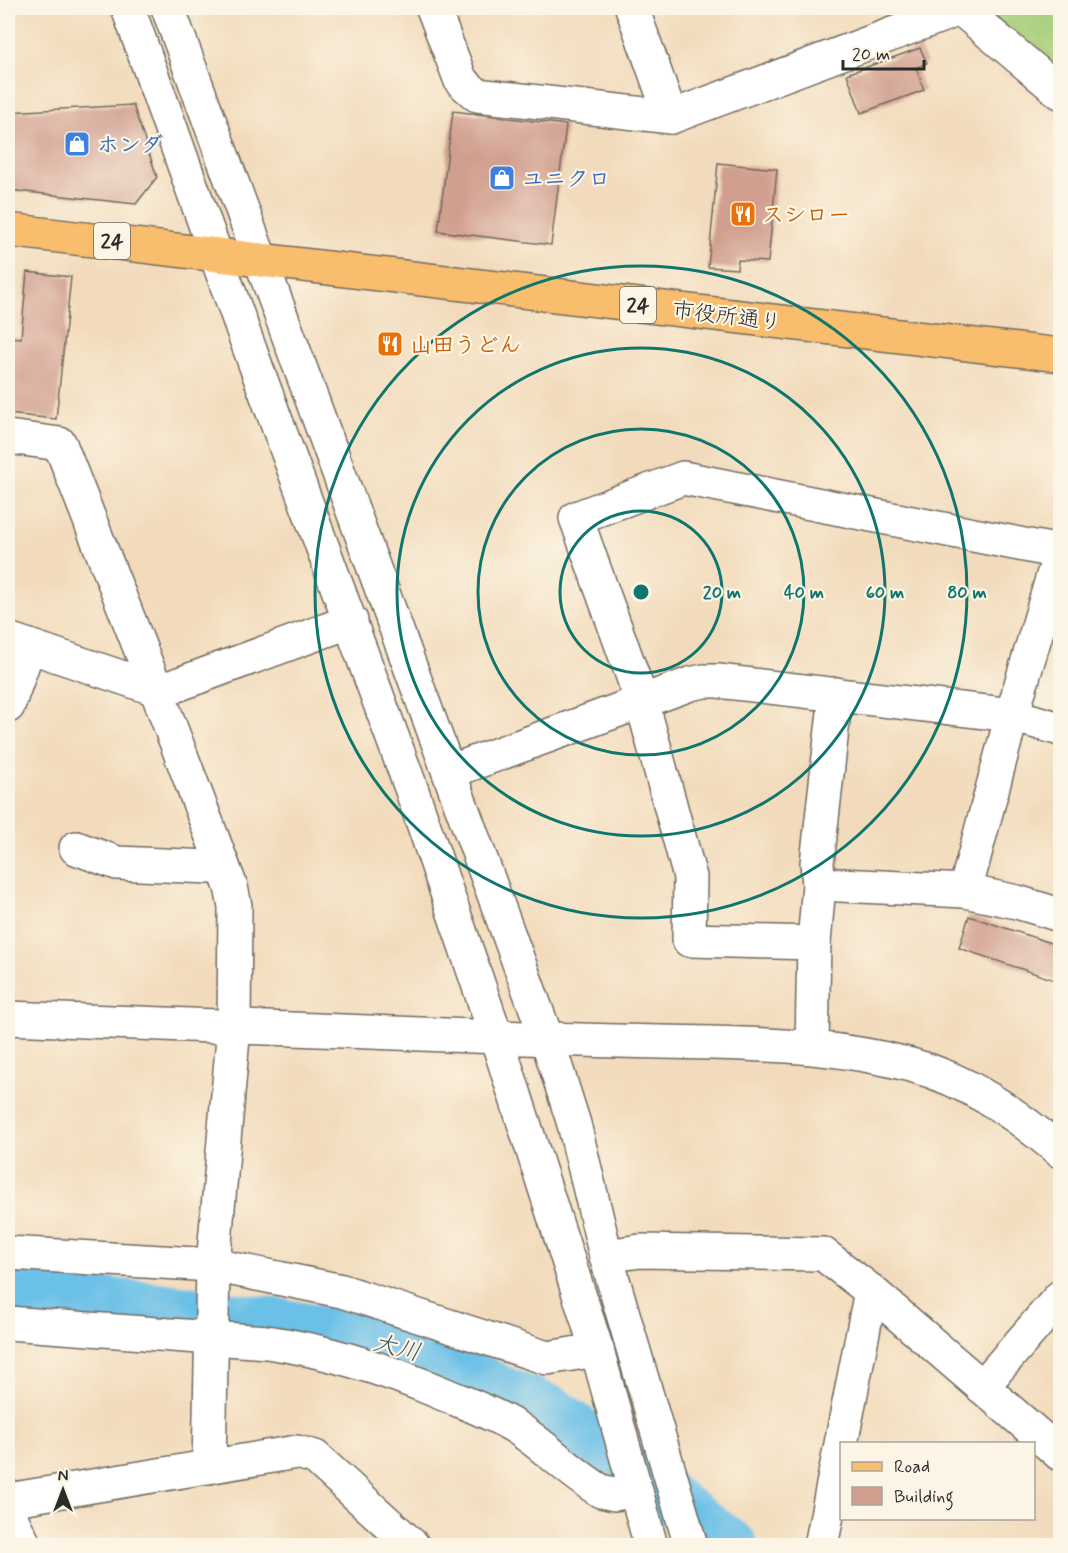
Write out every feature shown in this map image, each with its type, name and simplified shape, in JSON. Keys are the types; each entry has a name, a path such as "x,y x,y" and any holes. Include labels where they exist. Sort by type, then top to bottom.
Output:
{"main road":[{"name":"24","path":"8,230 216,254"},
{"name":"市役所通り","path":"216,254 1060,355"}],"street":[{"path":"128,8 410,785 496,1036 597,1350 651,1545"},
{"path":"168,8 547,1039 574,1124 606,1256 691,1545"},
{"path":"433,8 461,81 477,95 671,117 961,8 1060,92"},
{"path":"632,8 671,117"},
{"path":"8,437 60,444 156,689 221,862 235,906 234,1026 213,1274 209,1467"},
{"path":"814,943 689,940 690,877 642,702 576,518 683,478 1060,552 964,891"},
{"path":"8,706 18,643 156,689 171,687 351,621"},
{"path":"449,772 690,684 704,681 1012,715 1060,729"},
{"path":"812,1046 818,863 836,694"},
{"path":"76,848 117,863 210,867 221,862"},
{"path":"819,884 964,891 1017,902 1060,915"},
{"path":"8,1018 547,1039 812,1046 914,1065 980,1092 1060,1151"},
{"path":"606,1256 640,1251 823,1254 871,1291 1060,1454"},
{"path":"8,1253 213,1274 342,1291 547,1358 597,1350"},
{"path":"842,1442 871,1291"},
{"path":"982,1387 1060,1297"},
{"path":"8,1323 212,1332 310,1348 356,1360 404,1377 495,1416 516,1428 590,1485 601,1491 639,1501"},
{"path":"8,1500 297,1452 315,1457 413,1545"},
{"path":"822,1545 840,1452"},
{"path":"8,1512 25,1545"}],"green space":[{"path":"980,8 1060,8 1060,77"}],"building":[{"path":"920,48 927,63 916,68 924,90 861,113 847,74"},
{"name":"ホンダ","path":"133,105 157,177 136,204 8,190 8,112"},
{"name":"ユニクロ","path":"453,111 566,125 551,245 438,231"},
{"name":"スシロー","path":"718,163 777,169 768,262 738,260 737,269 708,267"},
{"path":"27,272 71,277 56,419 8,414 8,337 21,338"},
{"path":"969,916 1060,946 1060,982 959,948"}],"waterway":[{"name":"大川","path":"8,1295 158,1307 290,1325 408,1346 505,1392 553,1411 733,1546"}],"place":[{"name":"ホンダ","path":"77,144"},
{"name":"ユニクロ","path":"502,178"},
{"name":"スシロー","path":"743,214"},
{"name":"山田うどん","path":"390,344"}]}
